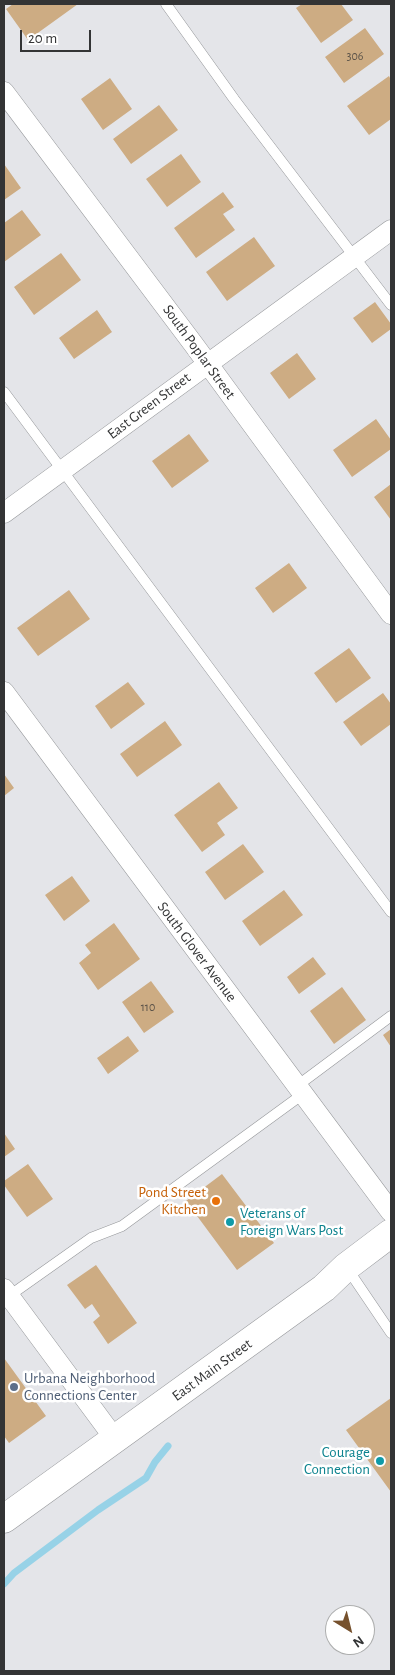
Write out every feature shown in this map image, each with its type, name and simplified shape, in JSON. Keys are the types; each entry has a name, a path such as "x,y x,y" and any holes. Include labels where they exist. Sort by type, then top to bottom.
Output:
{"main road":[{"name":"East Main Street","path":"4,1519 324,1288 346,1267 391,1233"}],"street":[{"name":"South Poplar Street","path":"4,92 391,614"},
{"name":"East Green Street","path":"4,513 391,230"},
{"name":"South Glover Avenue","path":"4,692 391,1212"},
{"path":"6,1293 115,1440"}],"lane":[{"path":"166,4 234,99 391,305"},
{"path":"4,392 391,912"},
{"path":"6,1293 91,1238 122,1226 300,1090 391,1016"},
{"path":"346,1267 391,1333"}],"building":[{"path":"13,4 78,4 28,40 6,9"},
{"path":"302,4 341,4 353,20 321,43 296,8"},
{"path":"365,28 384,54 344,83 325,57"},
{"path":"389,76 391,80 391,119 369,135 347,106"},
{"path":"110,78 132,109 103,130 81,99"},
{"path":"159,105 178,130 131,164 113,139"},
{"path":"181,154 201,182 167,207 146,179"},
{"path":"4,164 21,188 4,200"},
{"path":"223,192 234,207 223,214 235,230 196,258 174,228"},
{"path":"22,210 41,235 4,262 4,223"},
{"path":"254,237 275,266 227,301 206,272"},
{"path":"61,253 81,280 34,315 14,287"},
{"path":"375,302 391,324 391,329 372,343 353,318"},
{"path":"97,310 112,332 74,359 59,338"},
{"path":"297,353 316,379 289,399 270,373"},
{"path":"376,419 391,440 391,449 352,477 333,450"},
{"path":"189,434 209,461 172,488 152,461"},
{"path":"391,484 391,520 374,497"},
{"path":"289,563 307,588 273,613 255,588"},
{"path":"69,590 90,619 38,656 17,628"},
{"path":"349,648 371,678 336,703 314,673"},
{"path":"128,682 145,704 111,729 95,706"},
{"path":"383,693 391,704 391,724 361,746 343,722"},
{"path":"165,721 182,745 137,777 120,754"},
{"path":"4,774 14,788 4,796"},
{"path":"219,782 238,808 217,823 225,835 202,852 174,815"},
{"path":"243,844 264,872 225,900 205,872"},
{"path":"72,876 90,901 64,921 45,895"},
{"path":"284,890 303,915 260,946 242,921"},
{"path":"114,923 140,959 98,990 79,963 91,953 85,945"},
{"path":"313,957 326,974 299,994 287,977"},
{"path":"151,981 174,1012 144,1033 122,1002"},
{"path":"342,987 366,1020 334,1044 310,1011"},
{"path":"391,1029 391,1047 383,1035"},
{"path":"128,1036 139,1051 108,1074 97,1058"},
{"path":"4,1133 15,1149 4,1157"},
{"path":"28,1164 53,1199 27,1217 4,1185 4,1181"},
{"name":"Veterans of Foreign Wars Post","path":"222,1174 274,1243 237,1270 186,1201"},
{"path":"96,1265 137,1323 108,1344 93,1322 100,1316 92,1304 85,1309 67,1285"},
{"name":"Urbana Neighborhood Connections Center","path":"4,1358 46,1416 9,1443 4,1436"},
{"name":"Courage Connection","path":"391,1398 391,1492 346,1430"}],"waterway":[{"path":"4,1584 14,1573 98,1510 146,1478 155,1462 168,1446"}],"place":[{"name":"Pond Street Kitchen","path":"216,1201"},
{"name":"Veterans of Foreign Wars Post","path":"230,1222"},
{"name":"Urbana Neighborhood Connections Center","path":"14,1387"},
{"name":"Courage Connection","path":"380,1461"}]}
